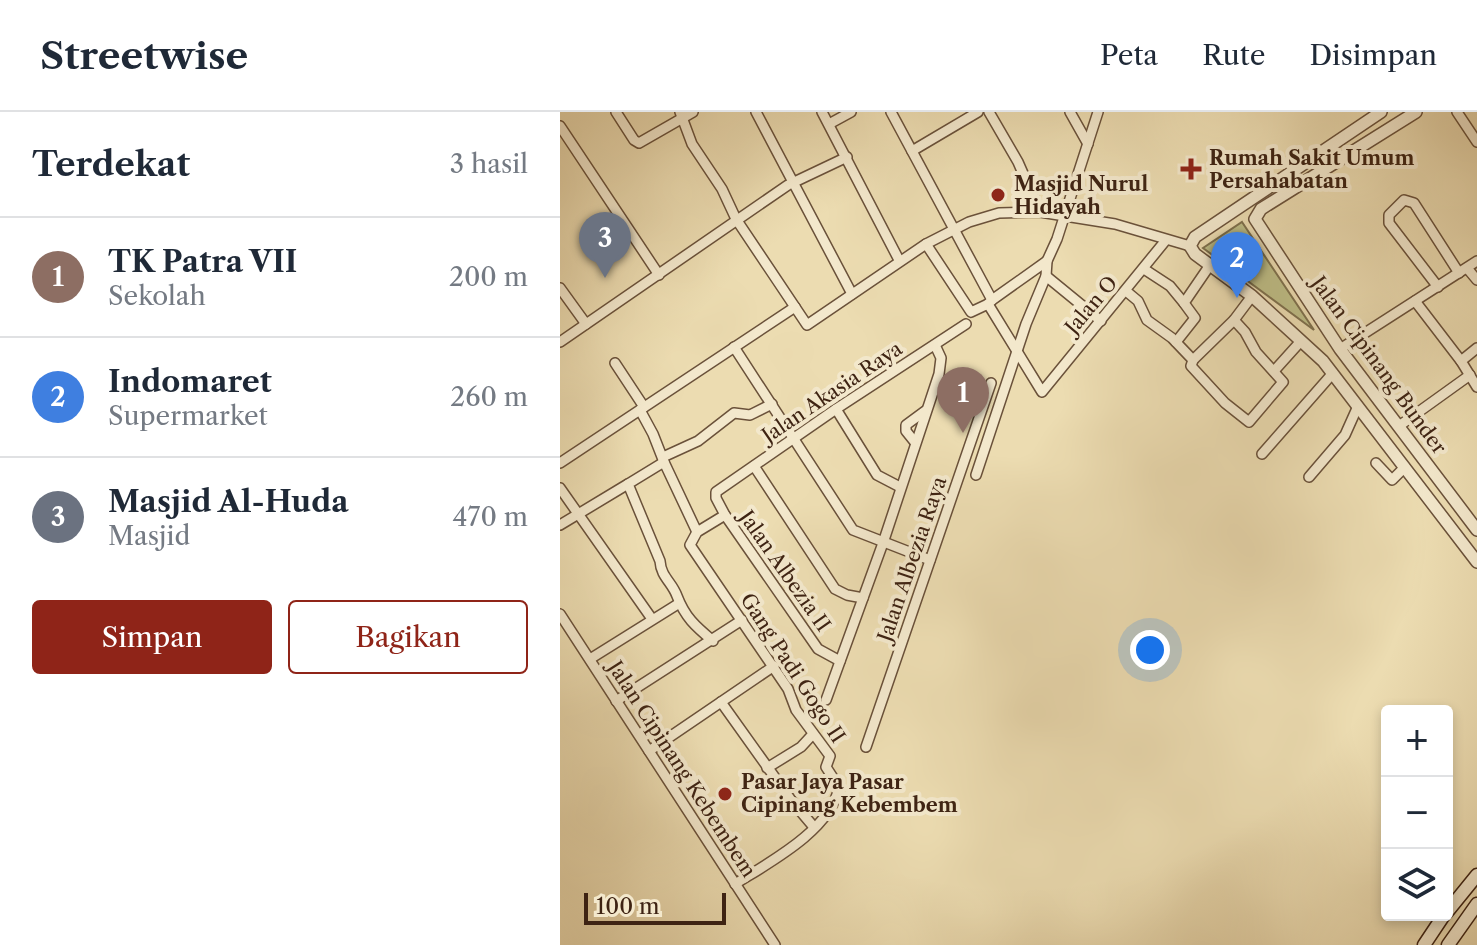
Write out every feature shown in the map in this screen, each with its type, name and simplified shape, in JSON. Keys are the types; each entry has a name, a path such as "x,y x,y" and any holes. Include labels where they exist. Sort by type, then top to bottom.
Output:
{"main road":[{"path":"1453,904 1477,875"},
{"path":"1448,945 1477,904"},
{"path":"1424,945 1440,921"}],"street":[{"path":"616,112 639,143 681,115 693,112"},
{"path":"756,112 852,294"},
{"path":"822,112 899,260"},
{"path":"829,124 851,112"},
{"path":"891,112 1018,351"},
{"path":"912,151 978,112"},
{"path":"989,112 1018,162 1040,212"},
{"path":"1070,112 1088,144"},
{"path":"976,475 1046,276 1047,261 1065,216 1098,112"},
{"path":"681,115 692,144 806,324 812,324 899,260 969,222 999,213 1040,212 1115,224 1190,246 1195,237 1381,112"},
{"path":"1335,141 1345,156 1416,112"},
{"path":"1457,112 1477,142"},
{"path":"560,126 659,275"},
{"name":"Jalan Cipinang Bunder","path":"1345,156 1261,209 1255,219 1340,349 1477,530"},
{"path":"560,342 739,217 794,182 847,157"},
{"path":"1438,287 1389,223 1389,215 1404,200 1414,203 1463,270 1477,280"},
{"path":"739,217 812,324"},
{"name":"Jalan O","path":"1018,351 1042,392 1166,240"},
{"path":"926,244 971,312 1047,261"},
{"name":"Jalan Cipinang Bunder","path":"1190,246 1195,254 1252,296 1317,354 1472,548 1477,562"},
{"path":"1340,349 1477,261"},
{"path":"1184,303 1210,265"},
{"path":"1144,269 1170,286 1195,318 1176,342"},
{"path":"1046,276 1101,321"},
{"path":"560,288 586,324"},
{"path":"1126,291 1138,301 1147,320 1176,342 1193,360"},
{"path":"1234,320 1256,352 1283,382 1248,422 1225,403 1191,366 1193,360 1234,320 1252,296"},
{"path":"1415,301 1477,387"},
{"path":"560,463 795,307"},
{"name":"Jalan Akasia Raya","path":"717,490 966,324"},
{"path":"1274,371 1301,341"},
{"path":"826,700 883,543 941,365 935,345"},
{"path":"734,347 853,530 930,560"},
{"path":"1461,361 1477,348"},
{"path":"615,363 642,408 697,532 725,515"},
{"path":"1262,454 1333,373"},
{"path":"1399,426 1470,375"},
{"name":"Jalan Albezia Raya","path":"866,747 991,383"},
{"path":"560,525 698,441 734,413 750,415 772,404"},
{"path":"1309,477 1345,435 1358,406"},
{"path":"836,409 877,475 900,487"},
{"path":"1376,463 1392,480 1405,467"},
{"path":"754,466 835,589 863,598"},
{"path":"628,484 660,561 660,571 678,597 678,604 694,625 713,641"},
{"path":"560,488 576,515 652,619"},
{"name":"Jalan Albezia II","path":"717,490 716,498 725,515 818,649 840,661"},
{"name":"Gang Padi Gogo II","path":"697,532 690,545 774,666 796,710 830,756 826,767 839,787 833,808 813,826"},
{"path":"590,659 678,604"},
{"name":"Jalan Cipinang Kebembem","path":"560,614 775,945"},
{"path":"616,701 742,620"},
{"path":"649,751 774,666"},
{"path":"721,702 813,826 793,848 735,884"},
{"path":"767,768 801,747 813,734"}],"green space":[{"path":"1242,222 1314,330 1203,248"}],"place":[{"name":"Rumah Sakit Umum Persahabatan","path":"1191,169"},
{"name":"Masjid Nurul Hidayah","path":"998,195"},
{"name":"Masjid Al-Huda","path":"605,278"},
{"name":"Indomaret","path":"1237,298"},
{"name":"TK Patra VII","path":"963,433"},
{"name":"Pasar Jaya Pasar Cipinang Kebembem","path":"725,794"}]}
